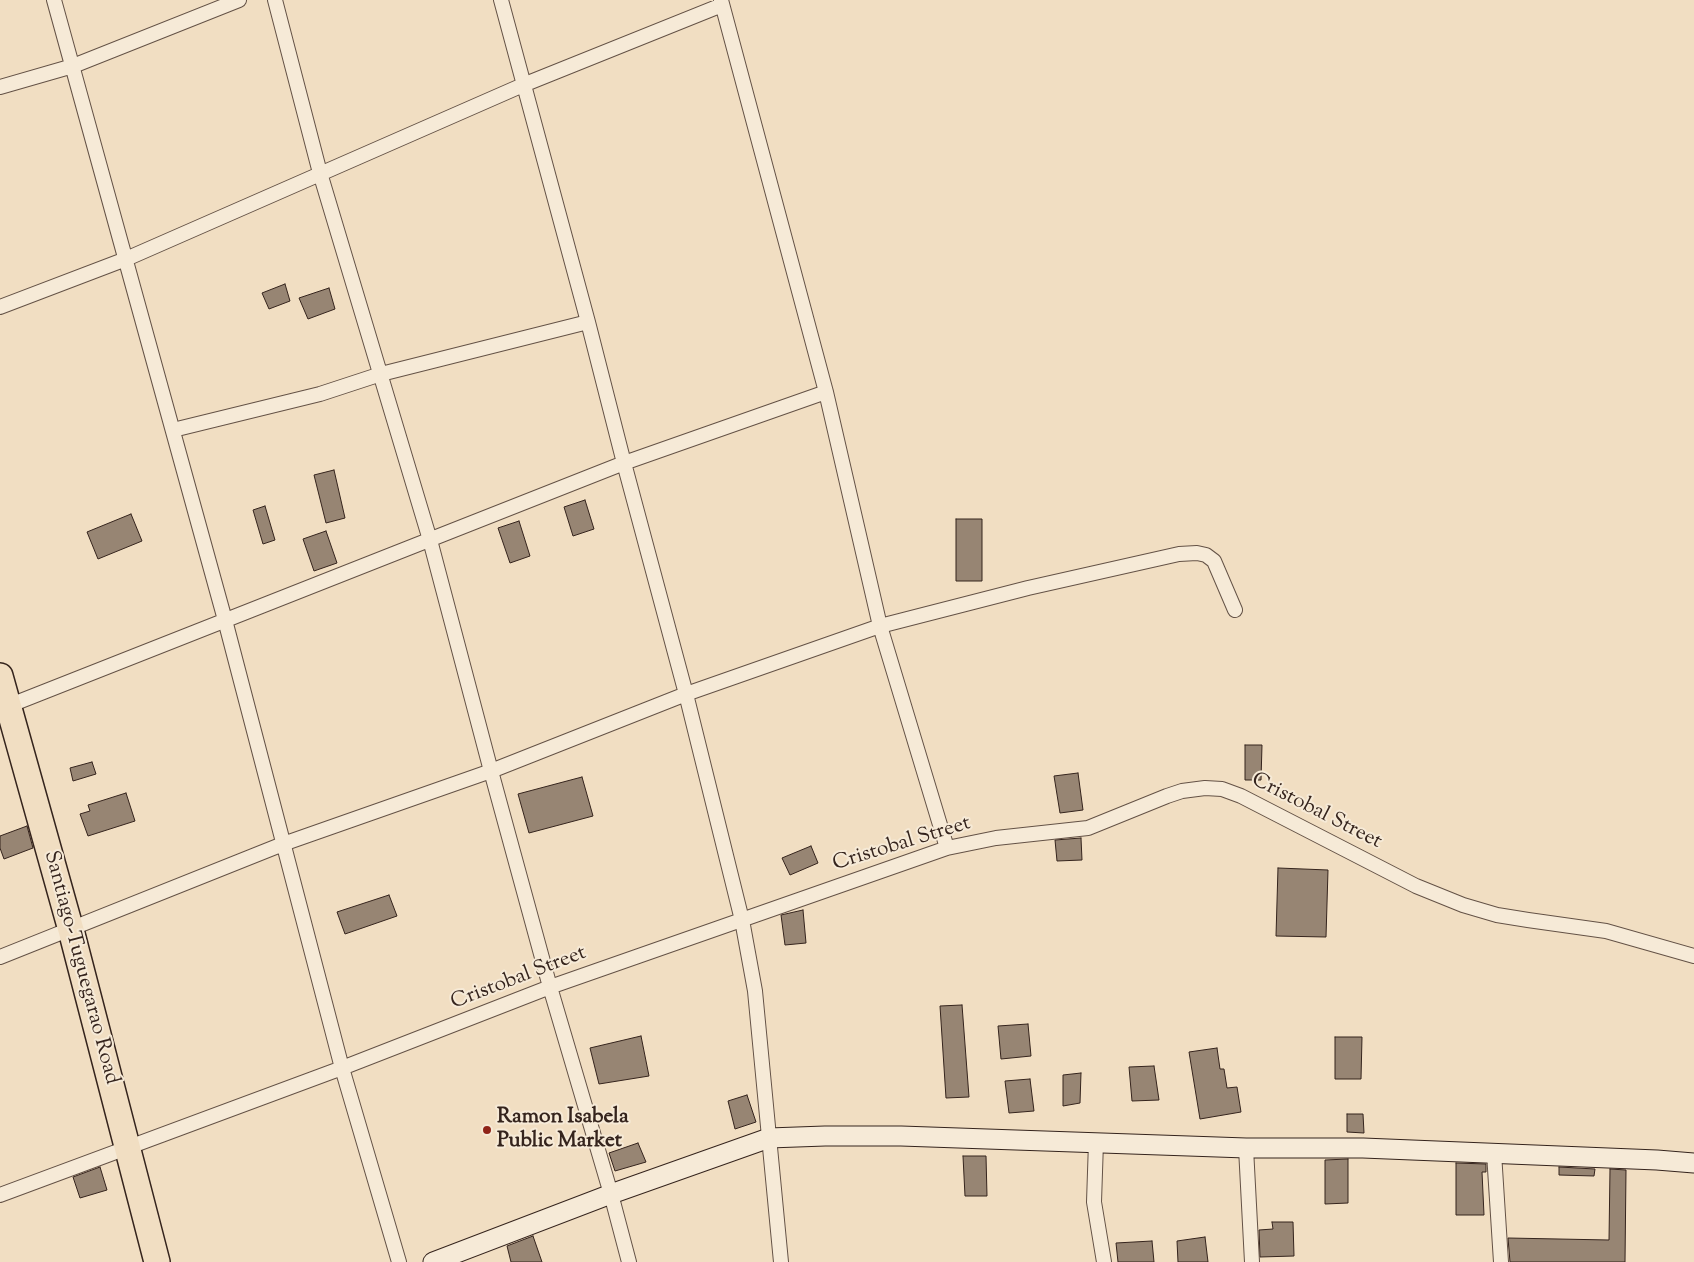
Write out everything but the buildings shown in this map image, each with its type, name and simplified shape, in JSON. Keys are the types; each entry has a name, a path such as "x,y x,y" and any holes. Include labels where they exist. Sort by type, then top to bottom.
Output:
{"highway":[{"name":"Santiago-Tuguegarao Road","path":"0,676 4,708 71,930 157,1262"}],"main road":[{"path":"433,1262 612,1194 769,1138 901,1136 1246,1148 1363,1148 1694,1163"}],"street":[{"path":"54,0 225,620 342,1068 399,1262"},
{"path":"0,87 73,66 239,0"},
{"path":"275,0 320,173 430,540 550,987 612,1194 629,1262"},
{"path":"501,0 686,694 742,920 755,991 781,1262"},
{"path":"0,307 126,259 523,85 721,3 826,392 880,626 947,848"},
{"path":"173,430 320,394 381,374 588,322"},
{"path":"4,708 624,463 826,392"},
{"path":"0,957 283,844 491,771 686,694 880,626 1028,588 1179,554 1197,553 1206,554 1214,562 1235,610"},
{"name":"Cristobal Street","path":"0,1195 342,1068 550,987 947,848 996,838 1088,828 1138,806 1182,791 1222,788 1266,808 1416,886 1464,905 1528,920 1606,931 1694,956"},
{"path":"1096,1142 1094,1202 1104,1262"},
{"path":"1246,1148 1252,1262"},
{"path":"1494,1153 1501,1262"}],"place":[{"name":"Ramon Isabela Public Market","path":"487,1130"}]}
